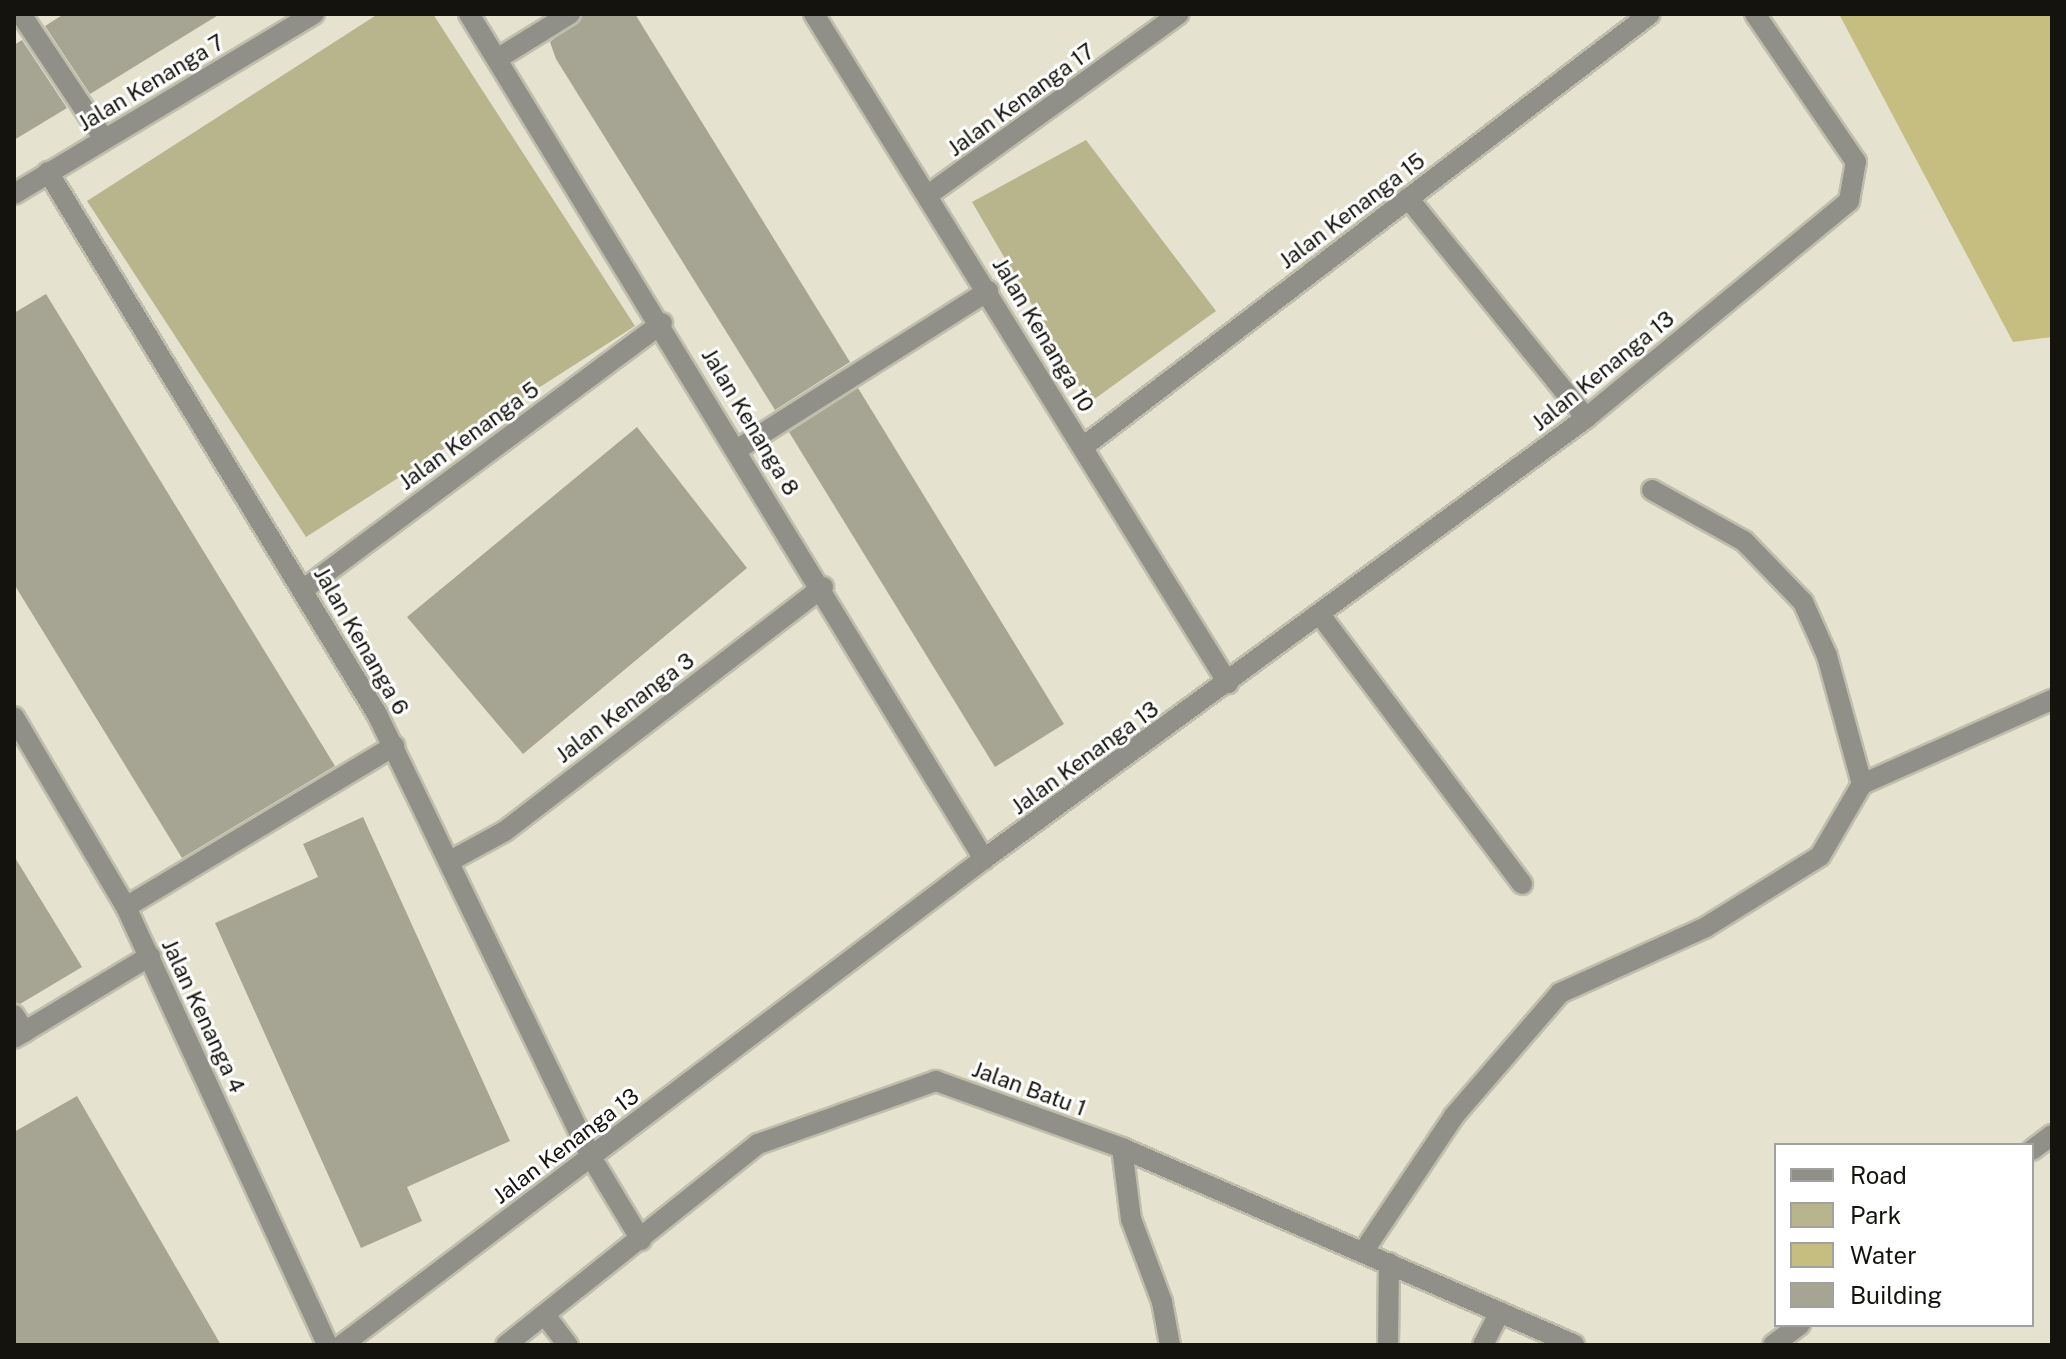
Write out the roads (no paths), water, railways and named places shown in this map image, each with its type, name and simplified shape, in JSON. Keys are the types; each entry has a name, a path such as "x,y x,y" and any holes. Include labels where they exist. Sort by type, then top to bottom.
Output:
{"street":[{"path":"21,14 104,139"},
{"name":"Jalan Kenanga 7","path":"14,194 314,14"},
{"name":"Jalan Kenanga 8","path":"469,14 823,587 984,859"},
{"path":"497,59 570,14"},
{"name":"Jalan Kenanga 10","path":"814,14 1228,683"},
{"path":"1143,14 1154,33"},
{"name":"Jalan Kenanga 17","path":"928,195 1179,14"},
{"name":"Jalan Kenanga 15","path":"1083,447 1650,14"},
{"name":"Jalan Kenanga 13","path":"342,1345 984,859 1321,616 1586,418 1849,201 1856,162 1755,14"},
{"name":"Jalan Kenanga 6","path":"48,172 304,589 394,746 452,860 591,1157 641,1240"},
{"path":"1408,198 1586,418"},
{"path":"738,449 988,291"},
{"name":"Jalan Kenanga 5","path":"304,589 662,323"},
{"path":"1652,490 1744,541 1803,602 1827,656 1862,784"},
{"name":"Jalan Kenanga 3","path":"452,860 505,831 823,587"},
{"path":"1321,616 1522,884"},
{"path":"1363,1252 1454,1116 1560,993 1706,927 1820,856 1862,784 2052,700"},
{"name":"Jalan Kenanga 4","path":"14,717 126,907 327,1345"},
{"path":"126,907 394,746"},
{"path":"18,1028 150,956"},
{"name":"Jalan Batu 1","path":"506,1345 758,1144 936,1081 1122,1148 1574,1345"},
{"path":"2034,1148 2052,1135"},
{"path":"1122,1148 1131,1219 1162,1302 1170,1345"},
{"path":"1388,1345 1389,1263"},
{"path":"1483,1345 1500,1312"},
{"path":"545,1315 568,1345"},
{"path":"1773,1345 1797,1327"}],"water":[{"path":"1839,14 2052,14 2052,337 2013,342"}]}
